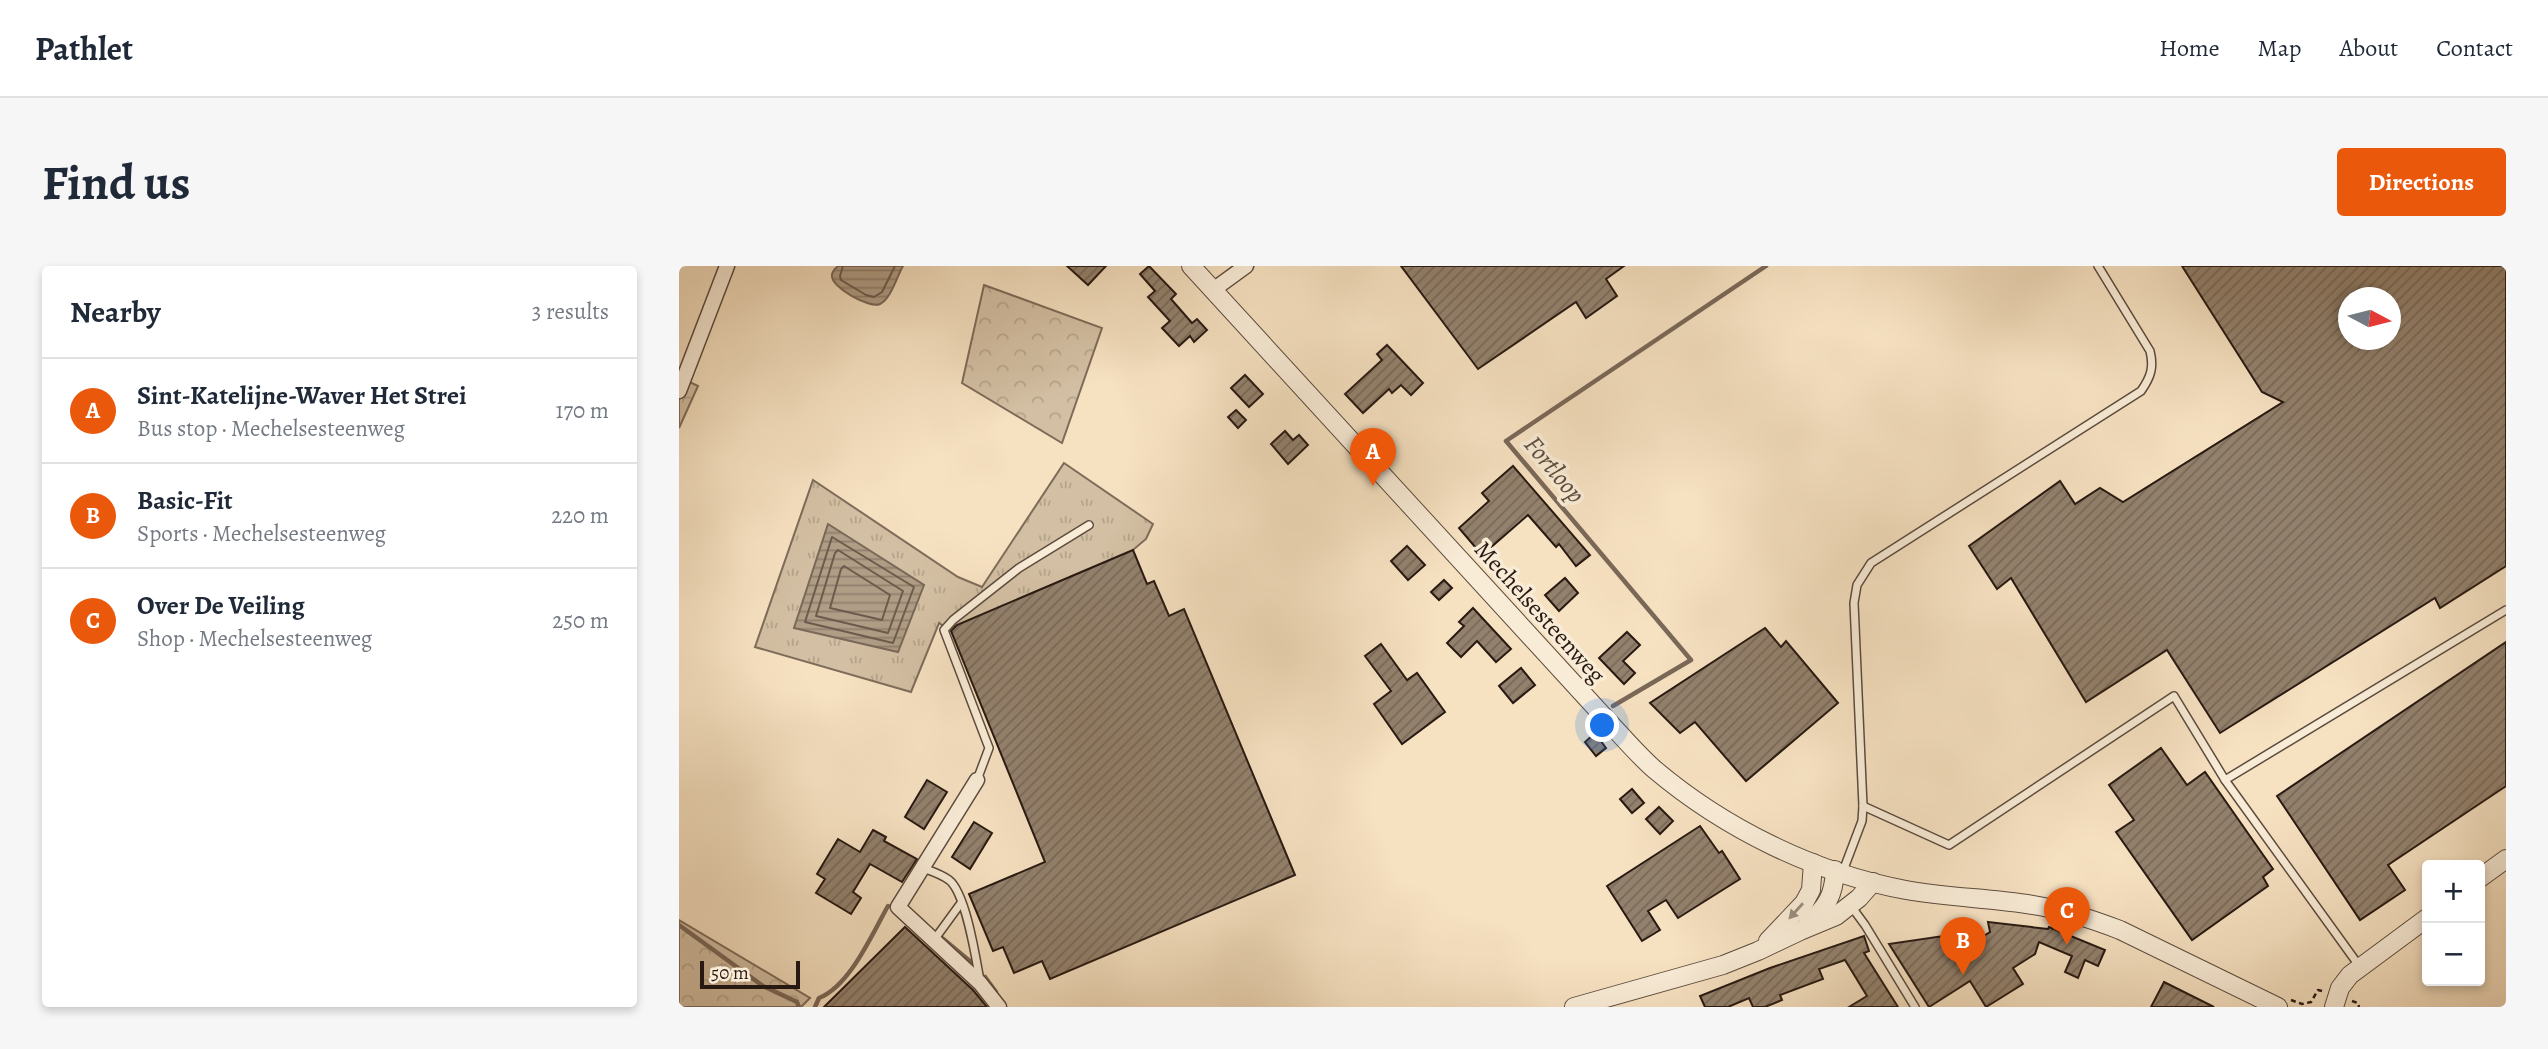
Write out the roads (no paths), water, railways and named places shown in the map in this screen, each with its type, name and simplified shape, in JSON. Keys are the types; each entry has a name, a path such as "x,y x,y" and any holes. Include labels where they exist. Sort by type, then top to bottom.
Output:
{"street":[{"path":"679,391 727,266"},
{"name":"Mechelsesteenweg","path":"1191,266 1559,670 1654,768 1706,808 1738,827 1813,863 1873,882 1907,890 2038,906 2094,920 2283,1003"},
{"path":"1213,290 1246,266"},
{"path":"977,780 898,907 981,983 999,1007"},
{"path":"2485,874 2506,859"},
{"path":"1758,951 1804,903 1811,890 1813,863"},
{"path":"1800,930 1824,910 1832,897 1839,872"},
{"path":"1574,1007 1723,964 1758,951 1836,916 1873,882"},
{"path":"2336,1001 2350,975 2422,922"}],"lane":[{"path":"1839,872 1862,821 1863,806 1854,603 1857,585 1871,564 2141,391 2149,379 2153,364 2150,351 2098,266"},
{"path":"977,780 989,748 944,630 1019,568 1089,525"},
{"path":"2225,780 2506,610"},
{"path":"1863,806 1949,845 2173,696 2225,780 2361,968"},
{"path":"923,868 950,880 961,903 974,944 981,983"},
{"path":"934,940 961,903"},
{"path":"1850,905 1915,1007"}],"water":[{"path":"838,266 903,266 887,297 875,305 860,300 837,285 832,275"},
{"path":"828,524 924,585 898,652 794,628"}],"waterway":[{"name":"Fortloop","path":"1613,706 1691,660 1506,441 1766,266"},
{"path":"815,1007 819,998 841,983 850,971 888,906"},
{"path":"679,925 763,986 797,1002 799,1007"},
{"path":"942,938 971,962"},
{"path":"985,977 996,992"}],"place":[{"name":"Sint-Katelijne-Waver Het Strei","path":"1373,486"},
{"name":"Over De Veiling","path":"2067,945"},
{"name":"Basic-Fit","path":"1963,975"}]}
